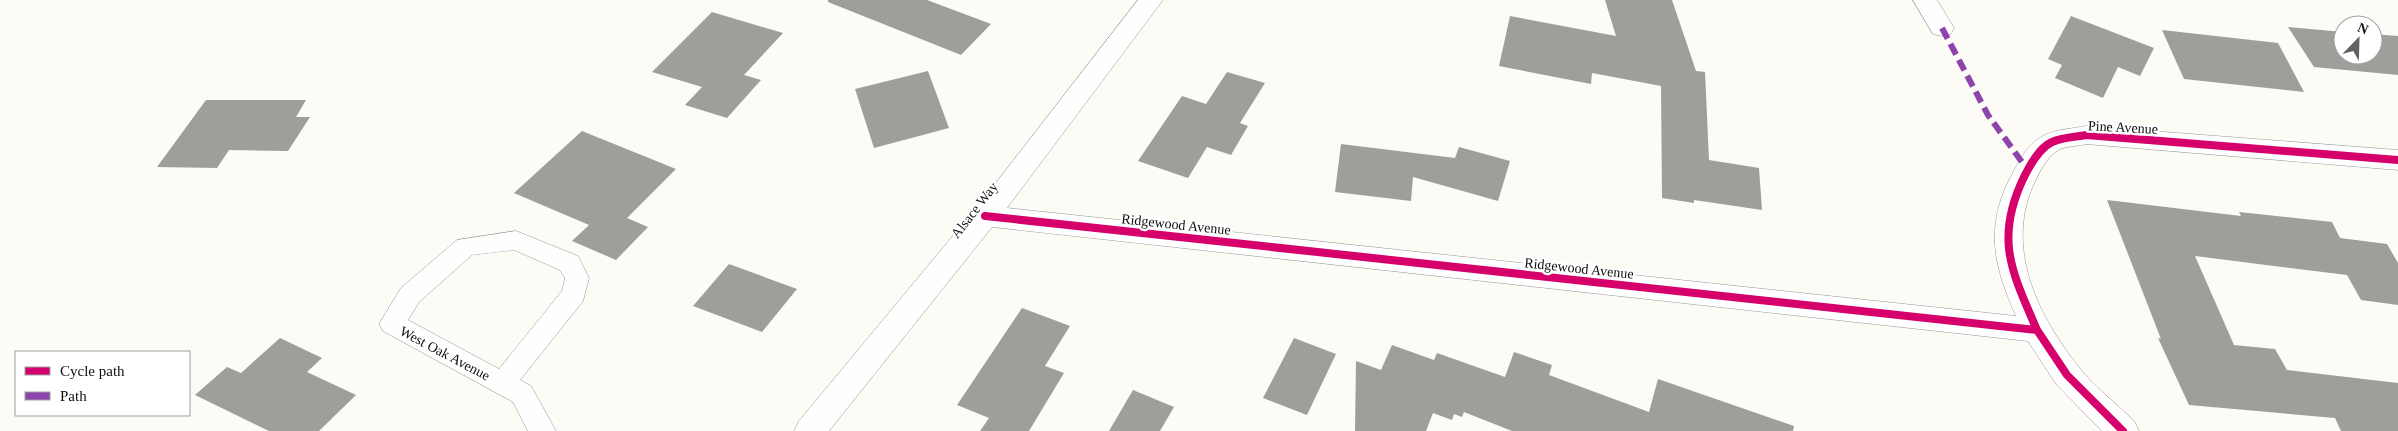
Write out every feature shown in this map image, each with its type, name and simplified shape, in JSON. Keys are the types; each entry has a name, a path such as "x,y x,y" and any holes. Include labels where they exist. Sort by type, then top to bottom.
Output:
{"street":[{"name":"Alsace Way","path":"810,431 986,216 1151,0"},
{"path":"1925,0 1942,28"},
{"name":"Pine Avenue","path":"2037,330 2016,280 2007,239 2015,195 2027,168 2049,143 2086,135 2398,160"},
{"name":"Ridgewood Avenue","path":"986,216 2037,330"},
{"path":"2037,330 2067,375 2123,431"}],"lane":[{"name":"West Oak Avenue","path":"502,384 574,294 576,278 568,263 516,240 466,246 410,295 392,324 502,384 522,394 542,431"}],"building":[{"path":"828,0 927,0 991,24 961,55 828,2"},
{"path":"1605,0 1672,0 1696,71 1705,72 1709,160 1759,168 1762,210 1694,200 1694,203 1662,198 1661,86 1592,73 1591,84 1499,66 1510,16 1616,36"},
{"path":"712,12 783,33 744,75 761,80 727,118 685,105 702,87 652,72"},
{"path":"2071,16 2154,48 2140,76 2118,67 2103,98 2055,78 2062,65 2048,59"},
{"path":"2288,27 2333,31 2333,65 2383,65 2383,35 2398,36 2398,75 2314,67"},
{"path":"2162,30 2278,43 2304,92 2184,79"},
{"path":"928,71 949,128 874,148 855,89"},
{"path":"1227,72 1265,83 1240,123 1248,126 1231,155 1207,147 1188,178 1138,161 1182,96 1206,104"},
{"path":"206,100 306,100 296,117 310,117 288,151 229,150 217,168 157,167"},
{"path":"582,131 676,169 627,218 648,227 616,260 572,241 589,225 514,193"},
{"path":"1341,144 1455,158 1459,147 1510,161 1498,201 1413,177 1411,201 1335,192"},
{"path":"2107,200 2241,216 2239,212 2332,222 2340,238 2387,244 2398,263 2398,305 2361,300 2347,275 2195,256 2234,345 2275,349 2287,370 2398,383 2398,431 2341,431 2335,418 2189,405 2158,338 2161,339"},
{"path":"729,264 797,289 762,332 693,306"},
{"path":"1022,308 1070,326 1045,366 1064,373 1029,431 980,431 989,418 957,405"},
{"path":"280,338 322,358 307,372 356,395 319,431 269,431 195,395 227,367 241,373"},
{"path":"1294,338 1336,354 1307,415 1263,398"},
{"path":"1392,345 1434,360 1437,353 1505,377 1514,352 1552,365 1549,375 1649,412 1658,379 1794,426 1793,431 1512,431 1464,412 1462,417 1454,414 1452,420 1433,413 1426,431 1355,431 1356,361 1381,370"},
{"path":"1133,390 1174,407 1160,431 1109,431"}],"marked path":[{"path":"1942,28 1988,115 2027,169"}],"cycle path":[{"path":"2037,330 2022,297 2010,263 2007,239 2010,215 2025,174 2040,152 2052,142 2086,135 2398,160"},
{"path":"985,216 2037,330 2067,375 2123,431"}]}
